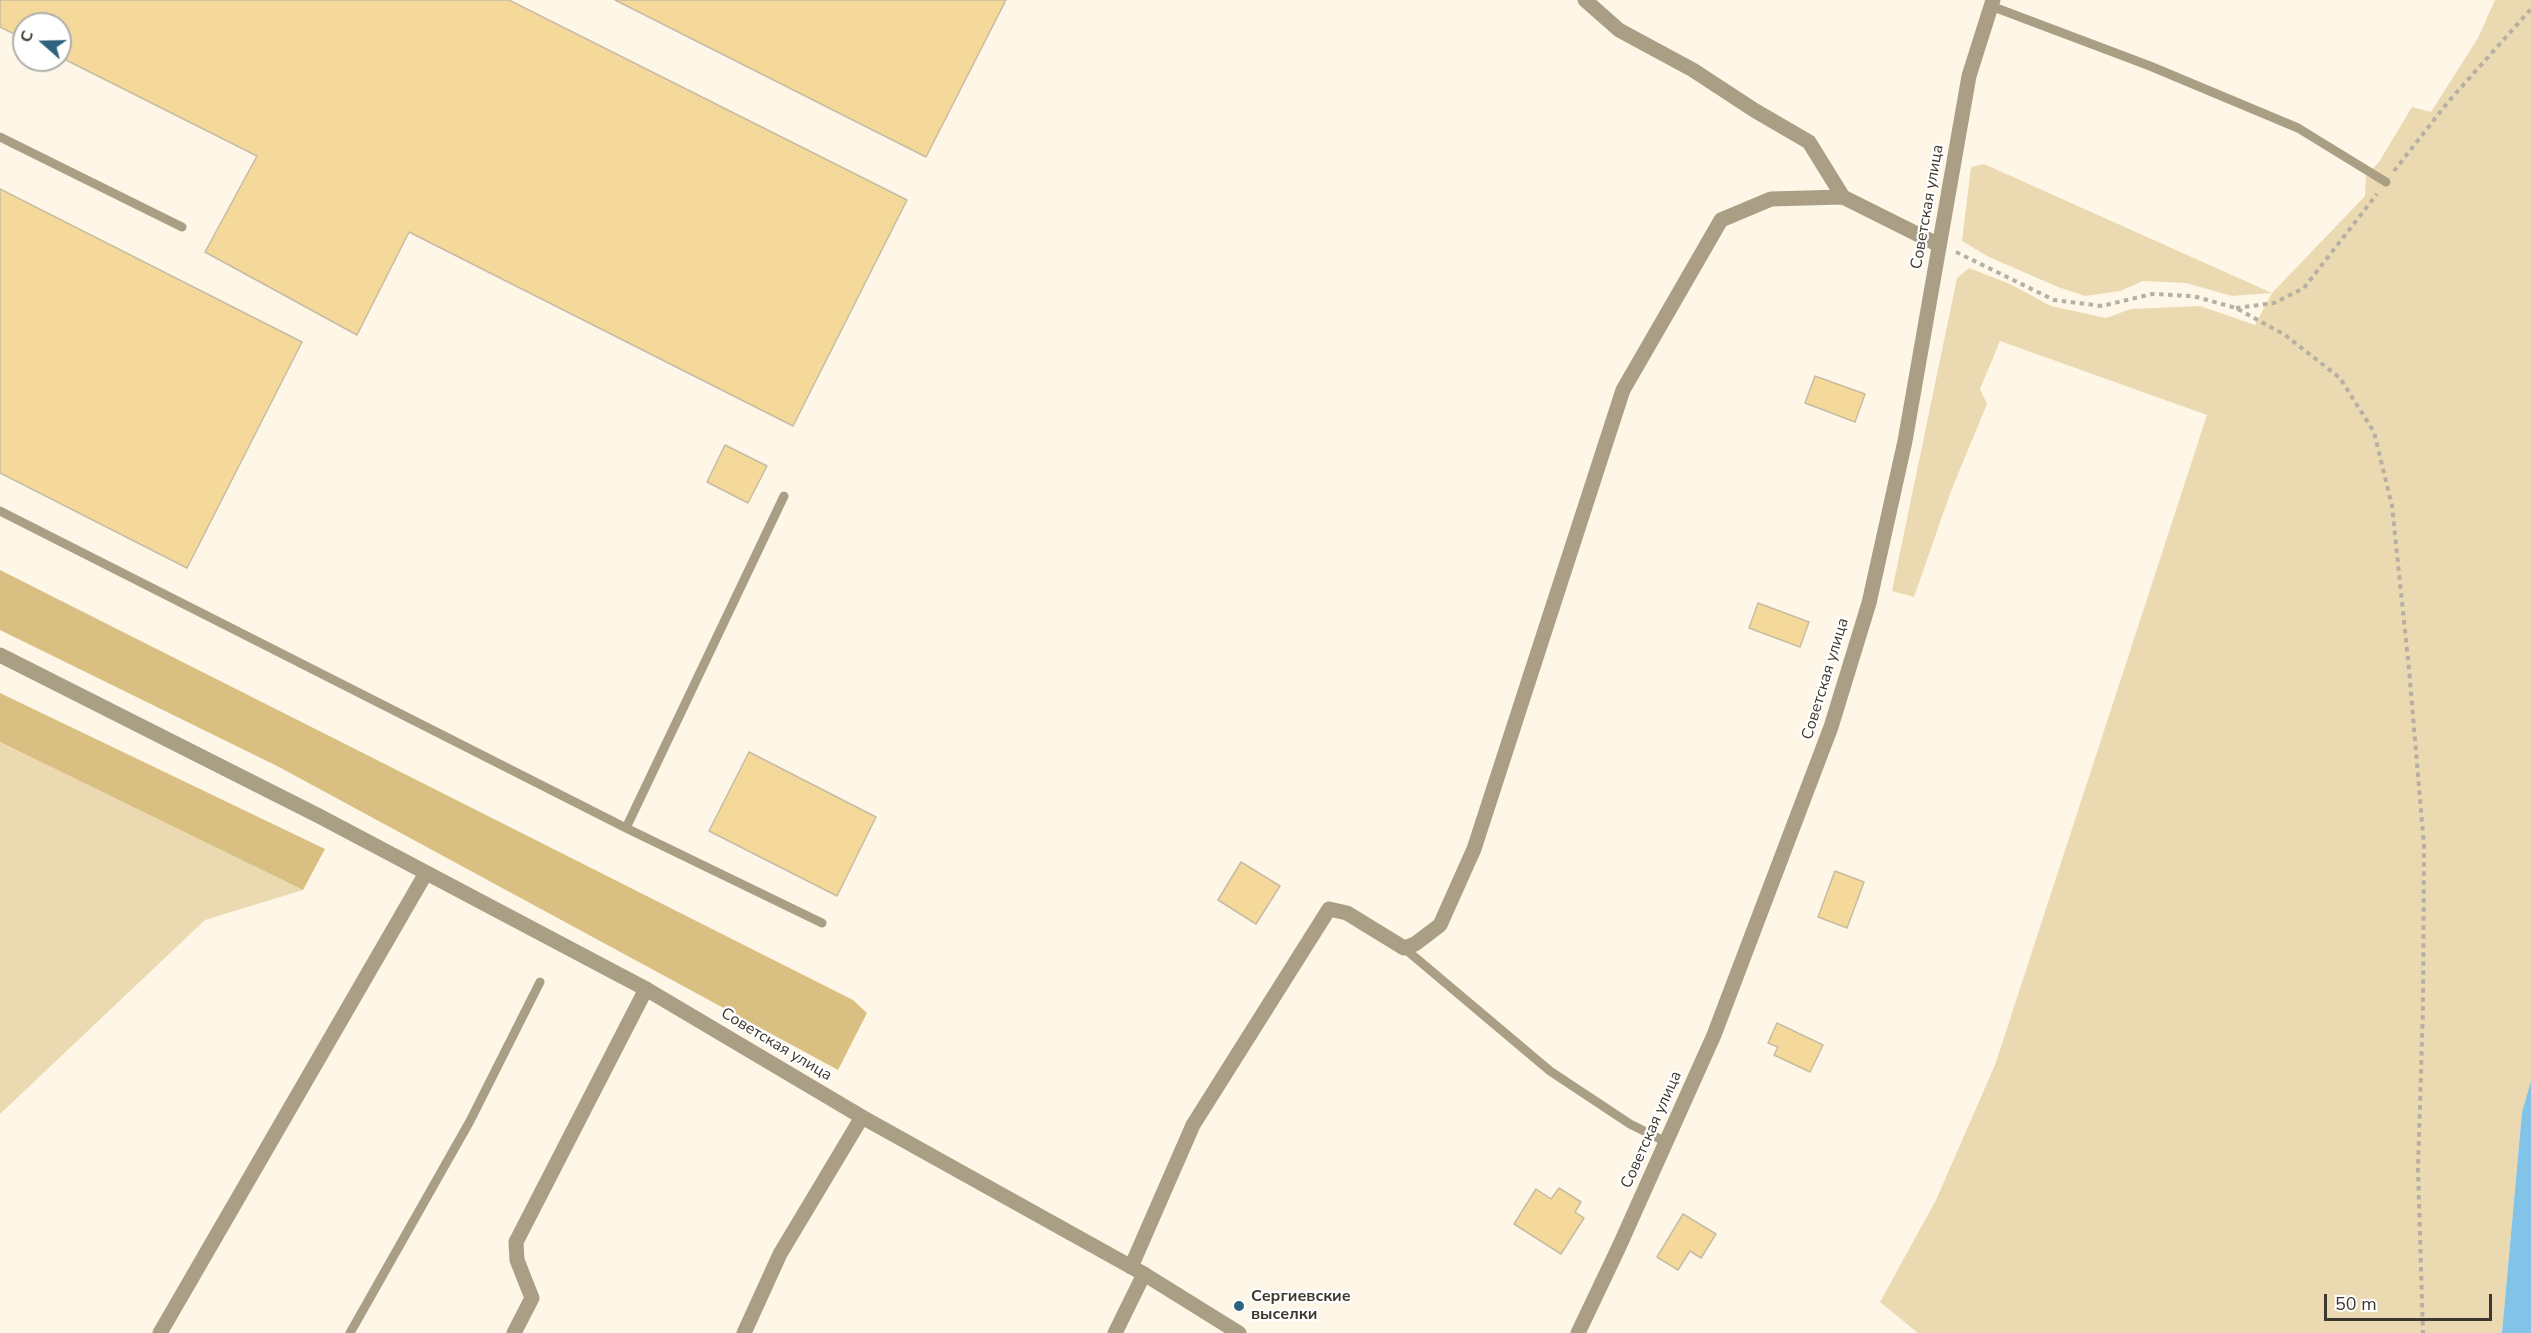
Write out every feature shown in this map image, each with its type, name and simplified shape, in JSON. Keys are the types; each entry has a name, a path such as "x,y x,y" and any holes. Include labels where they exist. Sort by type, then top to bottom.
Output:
{"street":[{"path":"1585,0 1619,30 1693,70 1809,142 1844,197"},
{"name":"Советская улица","path":"1578,1333 1714,1035 1832,728 1869,603 1905,441 1969,76 1992,3"},
{"path":"1115,1333 1193,1125 1329,909 1347,913 1404,948 1415,944 1440,925 1474,849 1623,390 1721,220 1771,199 1844,197 1939,245"},
{"name":"Советская улица","path":"0,655 289,801 646,989 862,1117 1138,1271 1239,1333"},
{"path":"160,1333 426,873"},
{"path":"514,1333 532,1298 517,1260 516,1242 646,989"},
{"path":"744,1333 780,1254 862,1117"}],"lane":[{"path":"1992,3 2298,128 2386,182"},
{"path":"0,137 182,227"},
{"path":"626,828 784,496"},
{"path":"0,511 626,828 822,923"},
{"path":"1404,948 1550,1071 1630,1124 1666,1142"},
{"path":"350,1333 470,1121 540,982"}],"path":[{"path":"1939,245 2054,300 2102,306 2152,294 2193,296 2236,308 2285,335 2340,378 2374,432 2392,506 2424,846 2423,1008 2418,1169 2423,1333"}],"shaded area":[{"path":"2495,0 2531,0 2531,1081 2522,1112 2502,1333 1918,1333 1880,1302 1936,1200 1995,1065 2207,415 2000,341 1980,389 1987,404 1951,491 1914,597 1892,591 1957,278 1969,268 2010,284 2051,306 2106,318 2131,309 2200,306 2255,325 2272,293 2365,196 2366,176 2379,162 2412,107 2431,112 2478,38"},
{"path":"1984,164 2272,293 2232,296 2186,283 2143,281 2120,291 2085,296 2058,287 1989,257 1962,241 1971,167"},
{"path":"0,570 853,1000 867,1013 838,1070 279,767 0,630"},
{"path":"0,693 325,849 303,890 0,742"},
{"path":"0,742 303,890 205,920 0,1114"}],"water":[{"path":"2531,1081 2531,1333 2502,1333 2522,1112"}],"building":[{"path":"0,0 509,0 907,200 793,426 409,232 357,335 205,252 257,156 72,63 72,12 12,12 12,33 0,27"},
{"path":"615,0 1006,0 926,157"},
{"path":"0,189 302,342 187,568 0,473"},
{"path":"1815,376 1865,394 1855,422 1805,403"},
{"path":"725,445 767,466 748,503 707,482"},
{"path":"1758,603 1809,622 1800,647 1749,628"},
{"path":"749,752 876,817 837,896 709,831"},
{"path":"1241,862 1280,886 1256,924 1218,900"},
{"path":"1835,871 1864,882 1847,928 1818,917"},
{"path":"1777,1023 1823,1045 1810,1072 1774,1055 1778,1047 1768,1043"},
{"path":"1559,1188 1581,1202 1575,1212 1584,1218 1561,1254 1514,1224 1536,1189 1551,1199"},
{"path":"1683,1214 1716,1234 1701,1258 1690,1251 1678,1270 1657,1257"}],"place":[{"name":"Сергиевские выселки","path":"1239,1306"}]}
